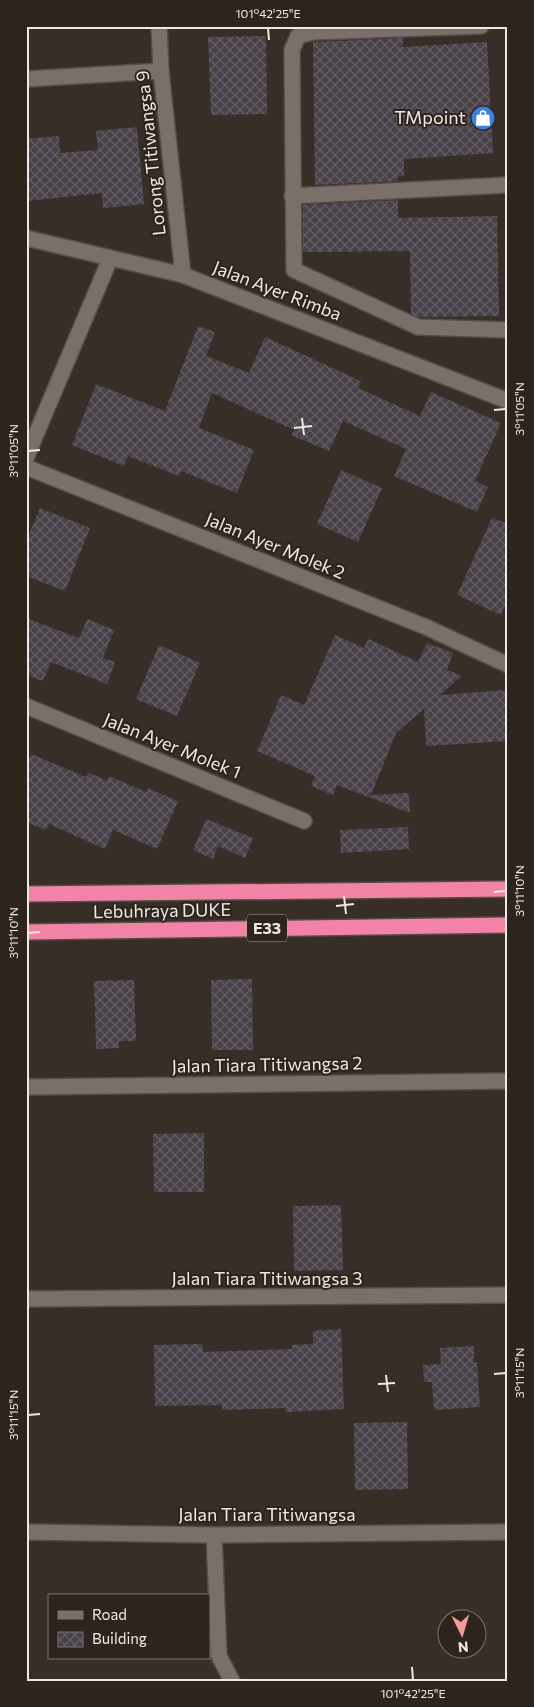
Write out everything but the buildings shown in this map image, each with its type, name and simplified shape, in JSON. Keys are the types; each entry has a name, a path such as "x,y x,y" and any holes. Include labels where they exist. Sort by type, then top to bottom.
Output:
{"highway":[{"name":"Lebuhraya DUKE","path":"26,894 508,889"},
{"name":"Lebuhraya DUKE","path":"26,932 508,925"}],"street":[{"name":"Lorong Titiwangsa 9","path":"159,26 161,71 183,275"},
{"path":"481,26 313,32 298,36 292,50 294,270 418,328 508,330"},
{"path":"26,79 161,71"},
{"path":"292,196 508,185"},
{"name":"Jalan Ayer Rimba","path":"26,238 183,275 508,401"},
{"path":"26,458 110,259"},
{"name":"Jalan Ayer Molek 2","path":"26,467 426,627 508,665"},
{"name":"Jalan Ayer Molek 1","path":"26,706 304,821"},
{"name":"Jalan Tiara Titiwangsa 2","path":"26,1087 508,1081"},
{"name":"Jalan Tiara Titiwangsa 3","path":"26,1300 508,1296"},
{"name":"Jalan Tiara Titiwangsa","path":"26,1532 214,1535 508,1532"},
{"path":"214,1535 218,1656 232,1681"}],"place":[{"name":"TMpoint","path":"483,118"}]}
